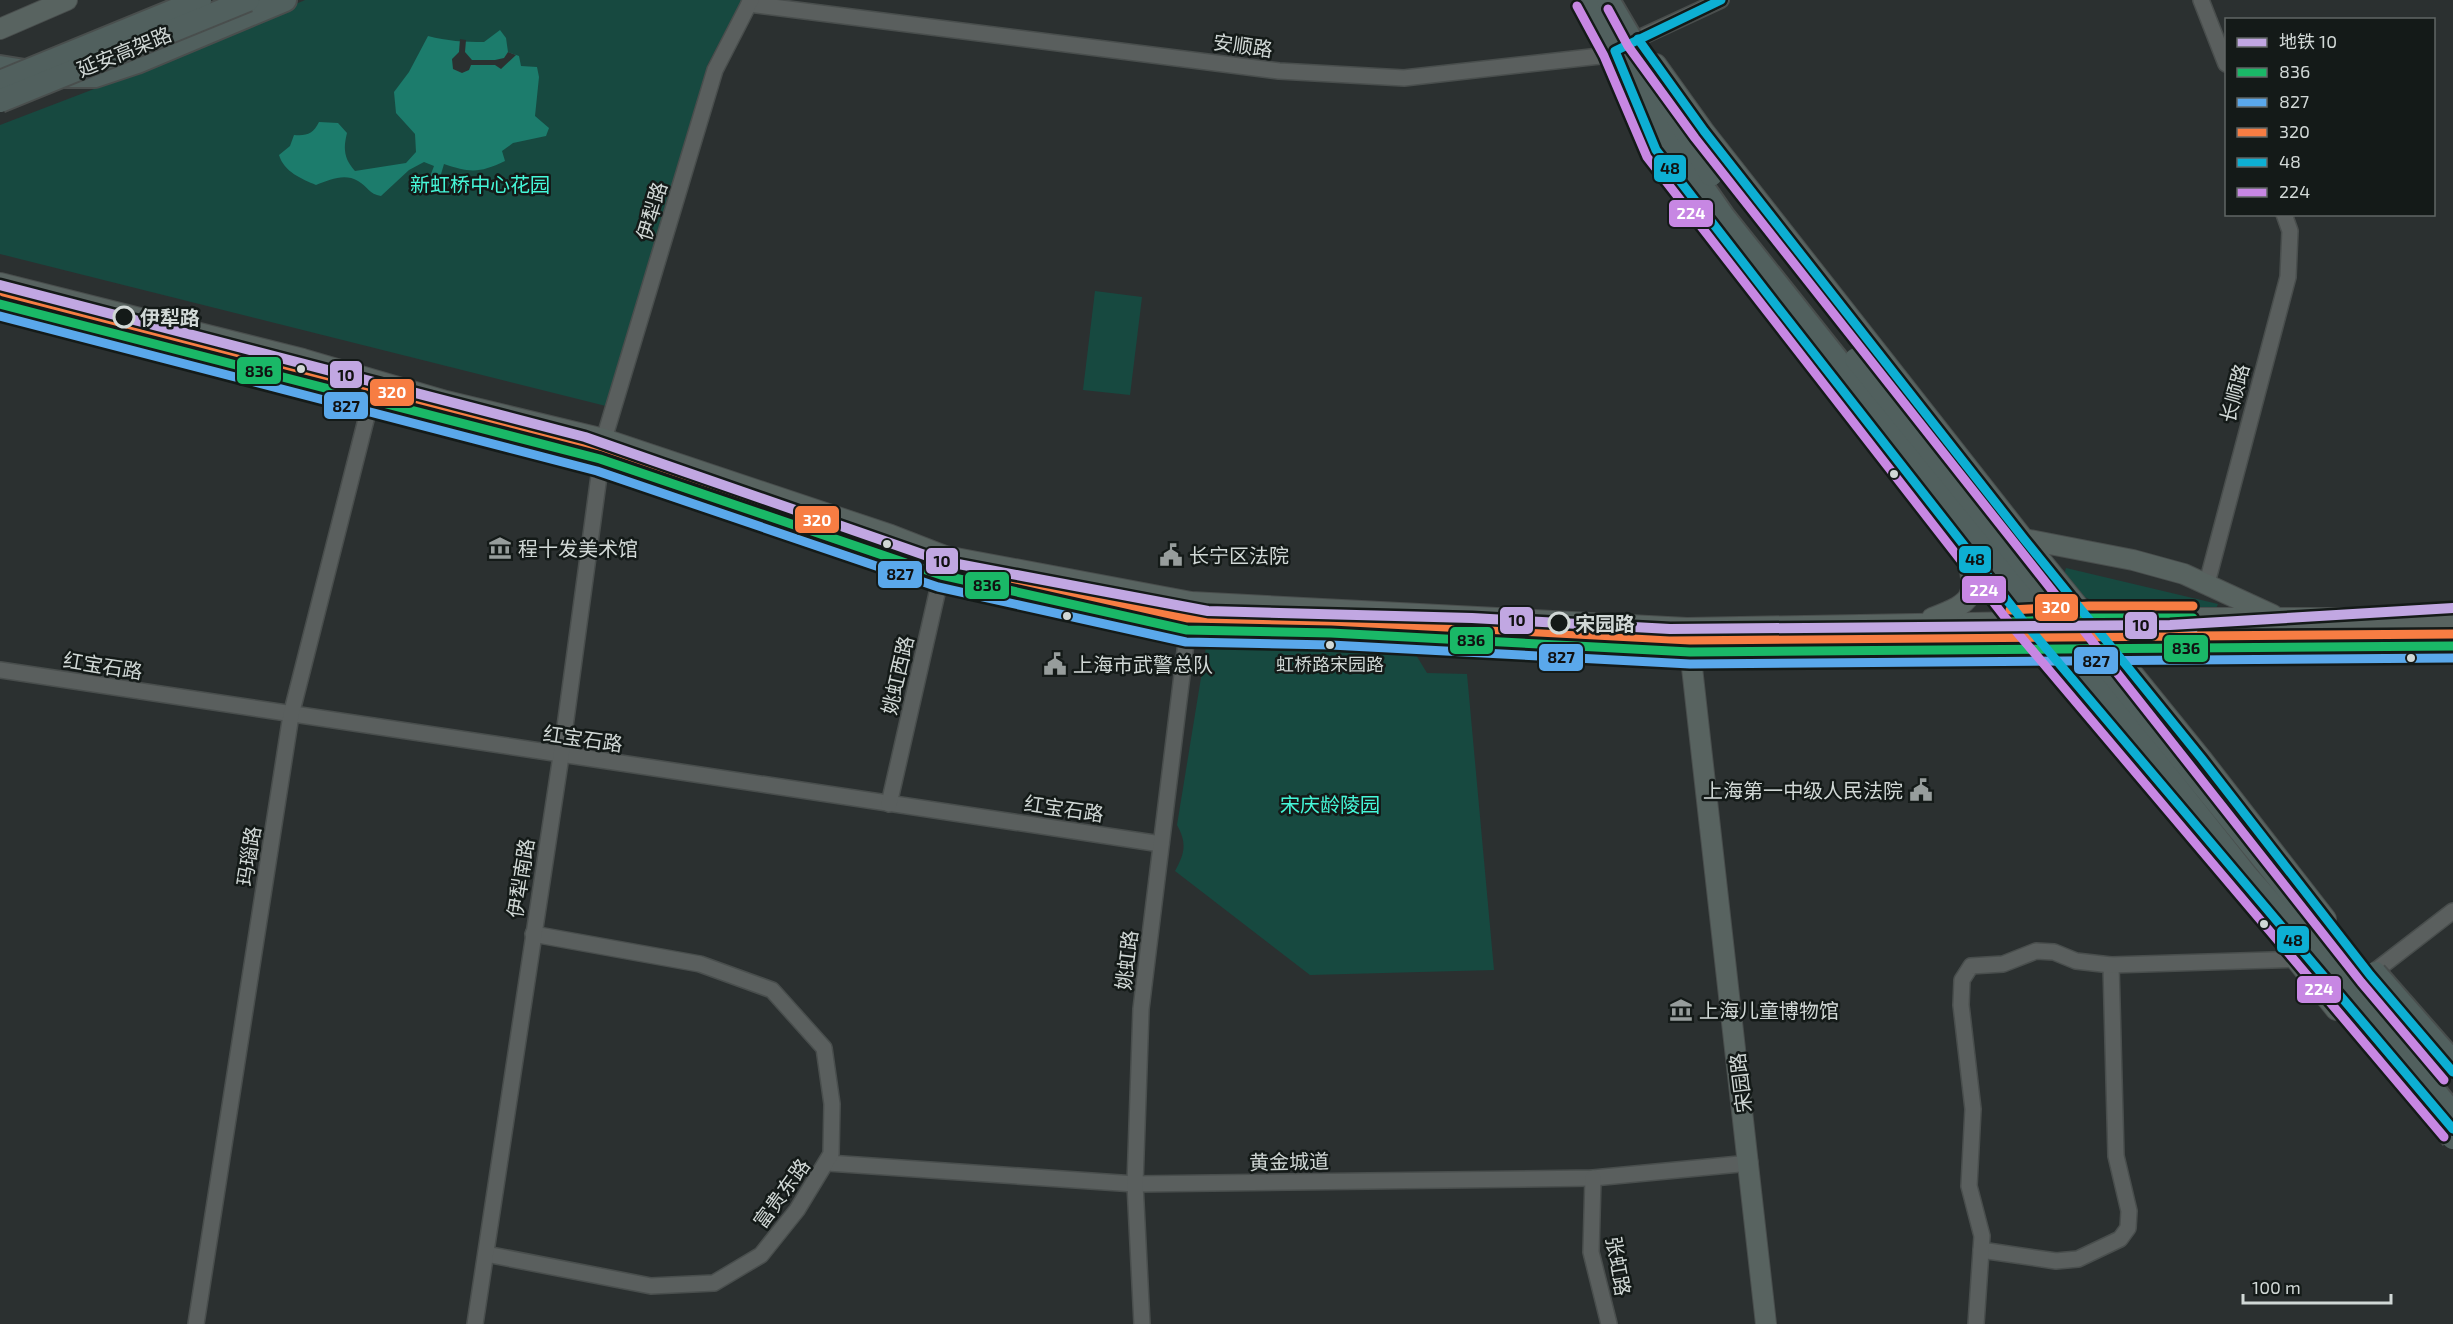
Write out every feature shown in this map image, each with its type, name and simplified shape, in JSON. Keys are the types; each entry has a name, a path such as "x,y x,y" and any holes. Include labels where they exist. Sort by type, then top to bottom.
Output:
{"highway":[{"name":"延安高架路","path":"0,82 200,0"},
{"name":"延安高架路","path":"0,101 248,0"},
{"path":"0,67 56,76 95,76 115,71 285,0"},
{"path":"1622,0 1696,153"},
{"path":"1592,1 1696,153 1764,247 2254,845 2453,1093"},
{"path":"1592,1 1649,110 1723,216 2247,876 2400,1048 2453,1114"},
{"path":"2254,845 2304,892 2453,1062"},
{"path":"2344,984 2398,1066 2453,1138"}],"main road":[{"path":"0,29 67,0"},
{"path":"1617,0 1638,39 1704,130 2024,539 2138,679 2370,975 2453,1072"},
{"path":"1592,1 1656,150 2024,622 2277,923 2302,959 2366,1027 2453,1129"},
{"path":"0,283 303,359 446,401 604,439 891,535 943,566 1191,602 1687,628 1921,622 2024,622 2089,618 2453,618"},
{"path":"0,304 600,459 943,566 1187,630 1331,633 1690,652 2453,646"},
{"path":"2024,539 2133,560 2184,574 2278,618"},
{"path":"1921,622 1962,606 1970,598 1972,579 1967,549"},
{"name":"宋园路","path":"1687,628 1750,1163 1766,1324"},
{"path":"2138,679 2137,658 2145,647"}],"street":[{"name":"安顺路","path":"750,2 1324,75 1404,78 1564,62 1615,51 1721,0"},
{"path":"2201,0 2225,61"},
{"name":"伊犁路","path":"604,439 715,70 750,2"},
{"name":"长顺路","path":"2207,583 2288,278 2290,231 2285,216"},
{"name":"玛瑙路","path":"196,1324 291,715 371,400"},
{"name":"伊犁南路","path":"475,1324 561,756 604,439"},
{"name":"姚虹西路","path":"889,804 943,566"},
{"name":"姚虹路","path":"1142,1324 1135,1184 1141,1009 1191,602"},
{"name":"红宝石路","path":"0,670 561,756 1161,844"},
{"path":"2370,975 2453,911"},
{"name":"富贵东路","path":"486,1254 651,1286 714,1283 761,1255 798,1210 831,1154 832,1104 824,1048 772,990 700,964 533,934"},
{"path":"1976,1324 1982,1236 1969,1186 1973,1109 1961,1005 1962,980 1971,966 2003,964 2036,951 2054,952 2076,961 2111,965 2302,959"},
{"path":"1981,1250 2056,1261 2078,1259 2120,1239 2128,1228 2129,1211 2116,1156 2111,965"},
{"name":"黄金城道","path":"828,1162 1135,1184 1593,1178 1750,1163"},
{"name":"张虹路","path":"1593,1178 1592,1252 1609,1324"}],"green space":[{"name":"新虹桥中心花园","path":"305,0 742,0 708,64 606,406 0,254 0,125 128,76"},
{"path":"1095,291 1142,297 1130,395 1083,390"},
{"path":"2066,568 2218,604 2215,611 2144,610 2108,605 2092,600 2076,591 2064,575"},
{"name":"宋庆龄陵园","path":"1206,647 1413,650 1427,673 1467,674 1494,970 1310,975 1175,871 1184,848 1177,825"}],"shaded area":[{"path":"500,30 506,38 508,52 519,56 521,66 537,67 539,77 535,116 549,128 546,136 513,143 502,151 505,161 482,170 461,169 444,164 439,181 428,182 434,166 424,162 409,170 381,196 371,192 358,181 348,178 337,178 316,185 294,174 281,161 279,155 290,146 294,135 309,133 319,122 338,123 347,133 345,154 355,171 406,163 416,152 415,134 396,113 394,92 409,72 428,36 456,41 484,42"}],"pier":[{"path":"460,39 466,40 465,52 472,60 504,58 508,52 516,55 501,69 495,65 471,65 469,70 462,73 453,69 452,59 459,52"}],"metro line":[{"name":"10","path":"0,285 585,437 942,561 1208,611 1472,618 1670,629 2170,625 2453,608"}],"transit line":[{"name":"48","path":"1721,0 1615,51 1656,150 2024,622 2453,1129"},
{"name":"224","path":"1577,6 1604,56 1647,157 2015,630 2444,1137"},
{"name":"224","path":"1608,9 1628,46 1695,138 2361,982 2444,1080"},
{"name":"48","path":"1638,39 1704,131 2024,539 2202,759 2370,975 2453,1072"},
{"name":"320","path":"3,292 603,447 944,563 1188,618 1332,621 1690,640 2453,634"},
{"name":"836","path":"0,304 600,459 941,575 1187,630 1331,633 1690,652 2453,646"},
{"name":"827","path":"0,316 597,471 938,587 1186,642 1331,645 1690,664 2453,658"},
{"name":"320","path":"2010,610 2089,606 2193,606"},
{"name":"836","path":"2011,622 2089,618 2193,618"},
{"name":"827","path":"2012,634 2089,630 2193,630"}],"place":[{"name":"伊犁路","path":"124,317"},
{"name":"程十发美术馆","path":"500,548"},
{"name":"长宁区法院","path":"1171,555"},
{"name":"宋园路","path":"1559,623"},
{"name":"虹桥路宋园路","path":"1330,645"},
{"name":"上海市武警总队","path":"1055,664"},
{"name":"上海第一中级人民法院","path":"1921,790"},
{"name":"上海儿童博物馆","path":"1681,1010"}]}
